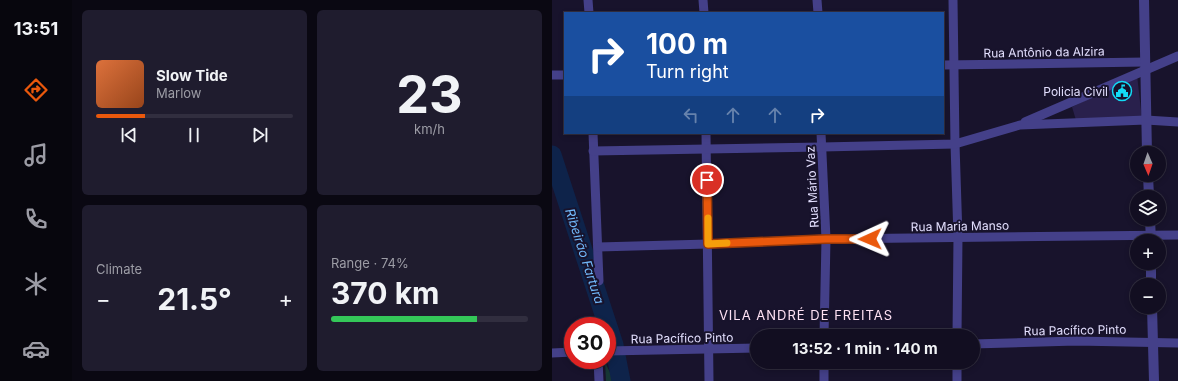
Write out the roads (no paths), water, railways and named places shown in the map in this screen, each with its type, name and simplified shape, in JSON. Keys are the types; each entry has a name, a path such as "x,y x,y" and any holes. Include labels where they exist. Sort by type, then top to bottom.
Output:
{"street":[{"path":"588,0 589,12"},
{"path":"704,0 704,12"},
{"path":"818,0 818,12"},
{"path":"953,0 953,65 958,238 957,329"},
{"path":"1144,0 1147,146"},
{"path":"593,151 955,144 1020,125 1145,66 1178,56"},
{"name":"Rua Antônio da Alzira","path":"944,65 1145,66"},
{"path":"552,75 564,75"},
{"path":"1020,125 1146,120 1178,122"},
{"path":"593,134 599,281"},
{"path":"706,134 709,381"},
{"name":"Rua Mário Vaz","path":"821,134 826,239 824,329"},
{"name":"Rua Maria Manso","path":"1166,236 1178,235"},
{"name":"Rua Maria Manso","path":"598,247 826,239 1130,238"},
{"path":"1152,314 1154,381"},
{"name":"Rua Pacífico Pinto","path":"980,344 1076,341 1178,343"},
{"name":"Rua Pacífico Pinto","path":"616,351 750,348"},
{"path":"552,353 564,352"},
{"path":"598,369 599,381"},
{"path":"824,369 824,381"},
{"path":"957,369 958,381"}],"waterway":[{"name":"Ribeirão Fartura","path":"552,155 614,345 621,381"}],"place":[{"name":"Policia Civil","path":"1122,91"}],"district":[{"name":"VILA ANDRÉ DE FREITAS","path":"806,315"}]}
